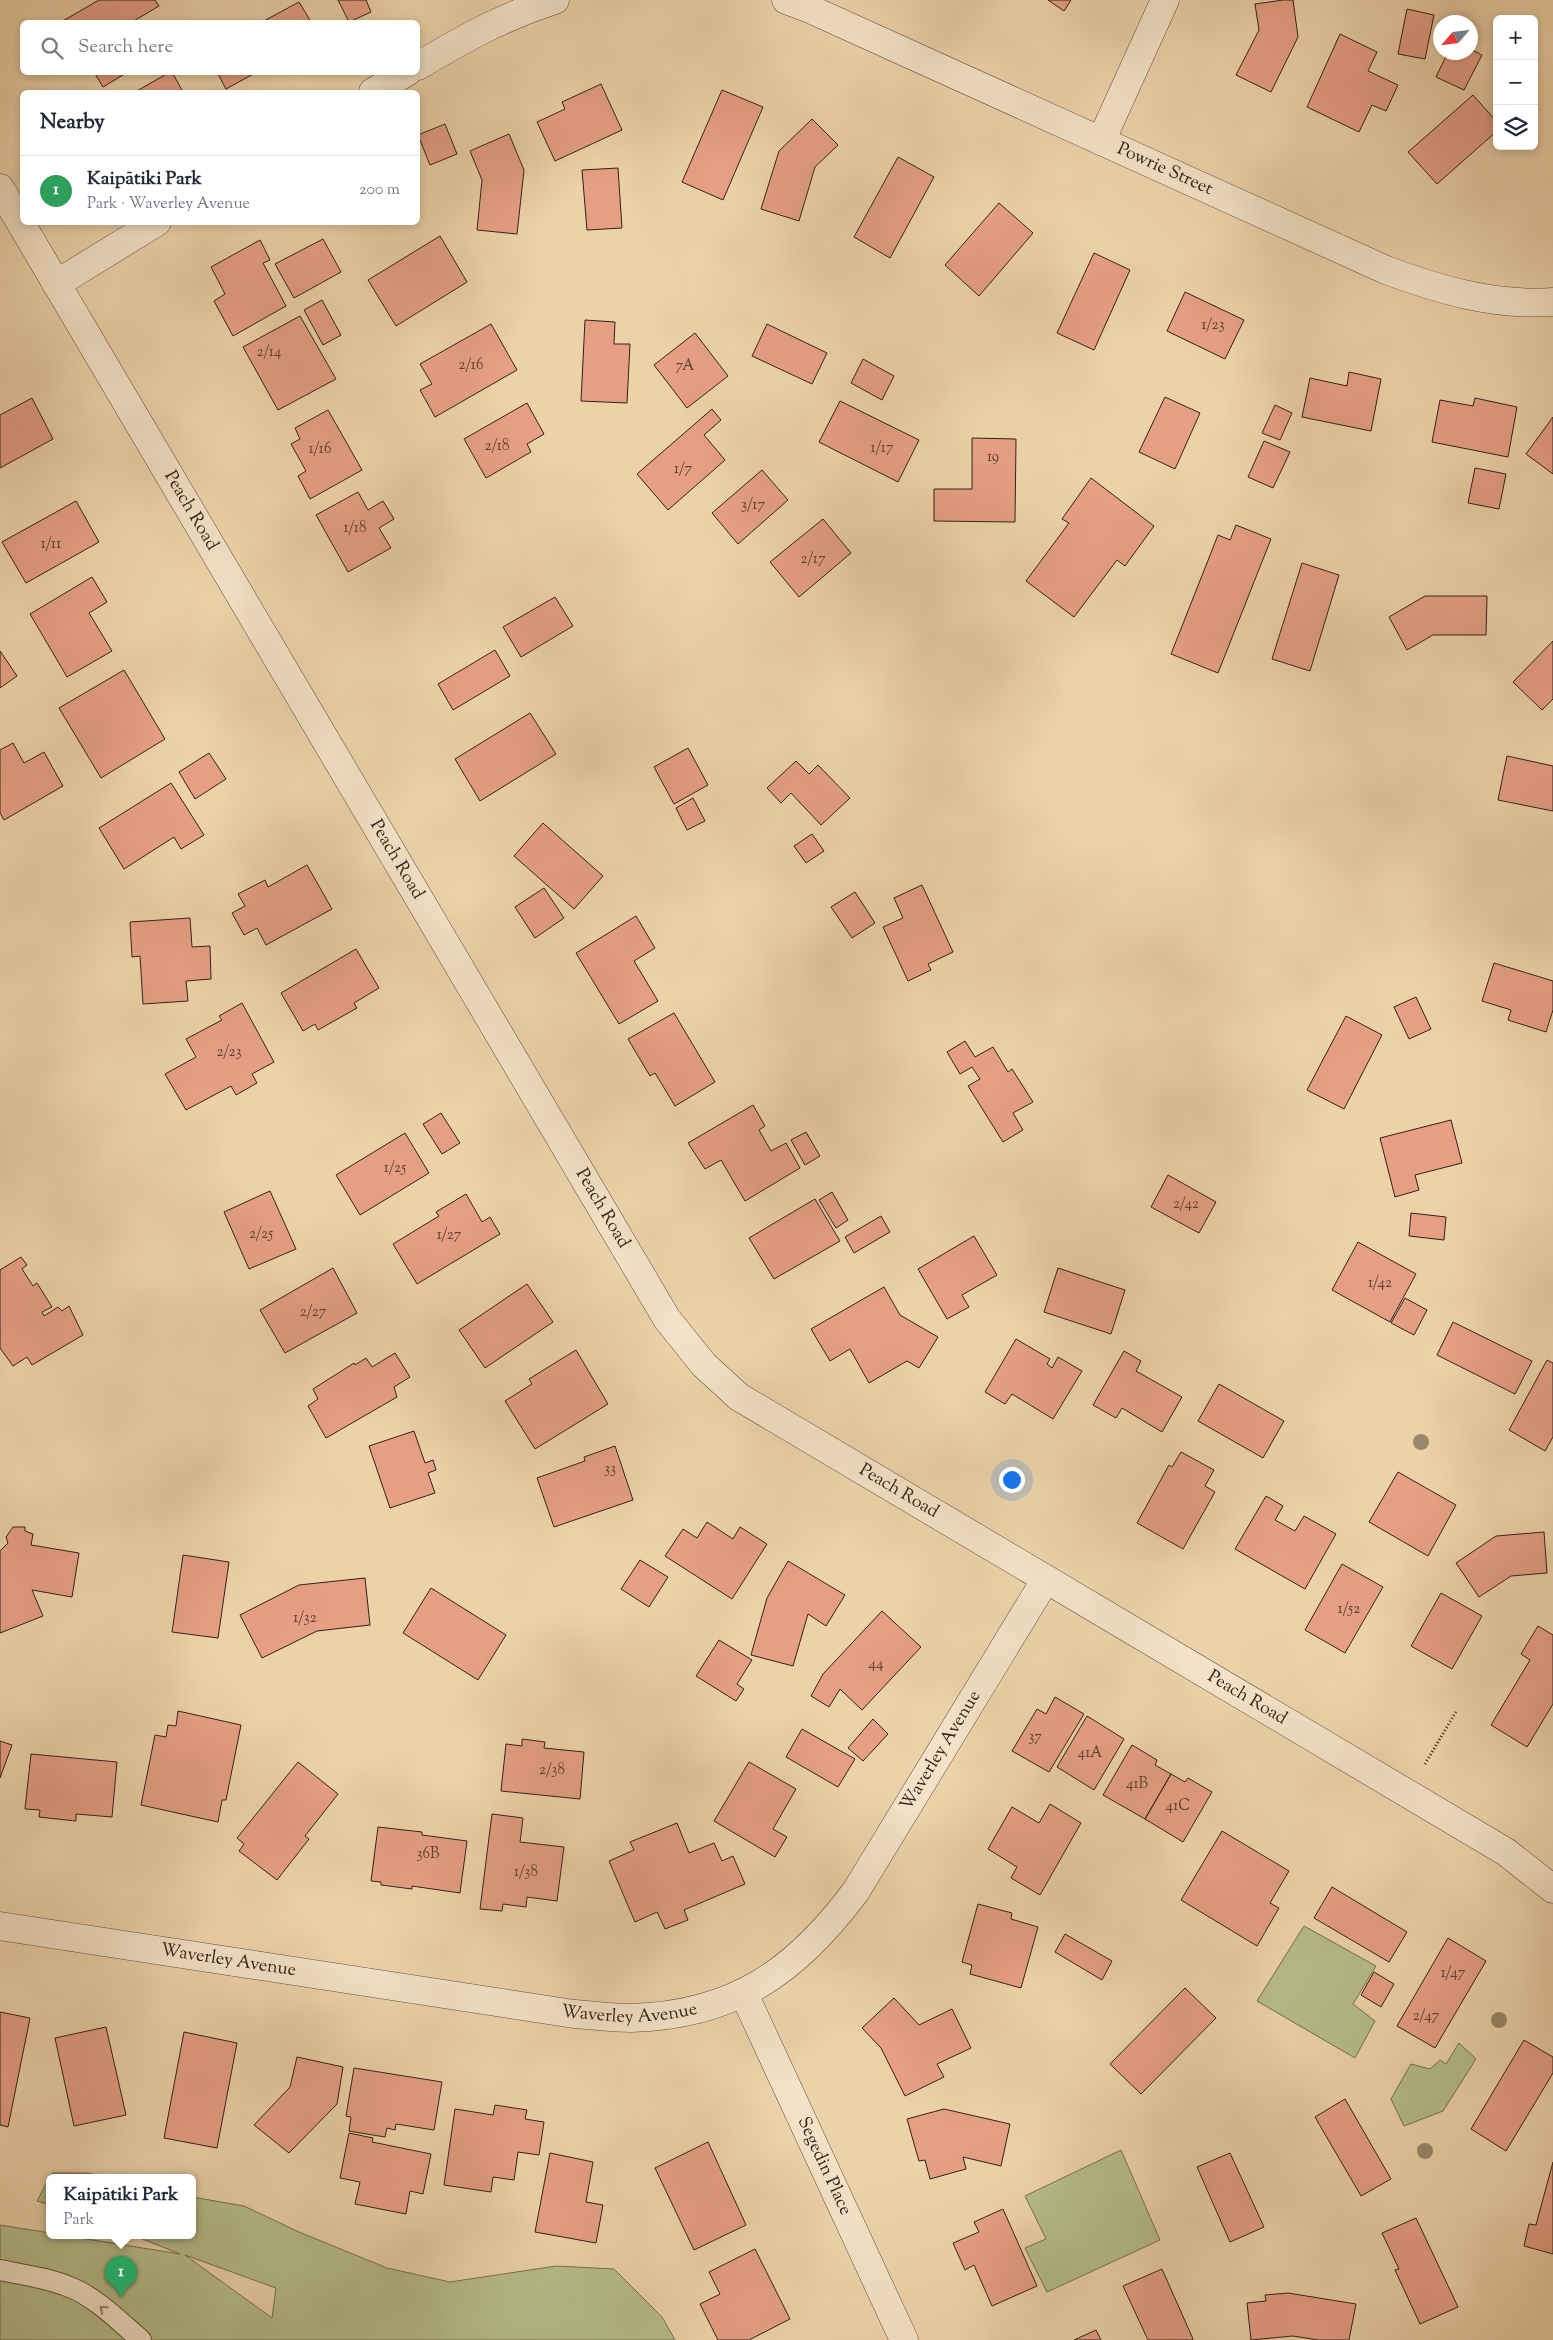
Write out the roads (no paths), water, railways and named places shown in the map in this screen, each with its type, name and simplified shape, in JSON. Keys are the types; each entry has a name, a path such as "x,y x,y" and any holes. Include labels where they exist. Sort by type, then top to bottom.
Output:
{"street":[{"path":"420,65 471,34 515,13 555,0"},
{"name":"Powrie Street","path":"786,0 810,8 1386,270 1423,284 1480,298 1510,302 1553,302"},
{"path":"1101,141 1165,0"},
{"path":"376,90 402,75"},
{"name":"Peach Road","path":"0,188 20,222"},
{"name":"Peach Road","path":"22,225 667,1319 704,1365 739,1397 1506,1852 1553,1889"},
{"path":"56,284 152,225"},
{"name":"Waverley Avenue","path":"0,1926 574,2014 630,2018 670,2015 708,2007 744,1994 774,1976 832,1923 856,1892 1046,1579"},
{"name":"Segedin Place","path":"744,1994 904,2340"}],"lane":[{"path":"0,2270 45,2279 73,2289 99,2304 141,2340"}],"place":[{"name":"Kaipātiki Park","path":"121,2297"}]}
